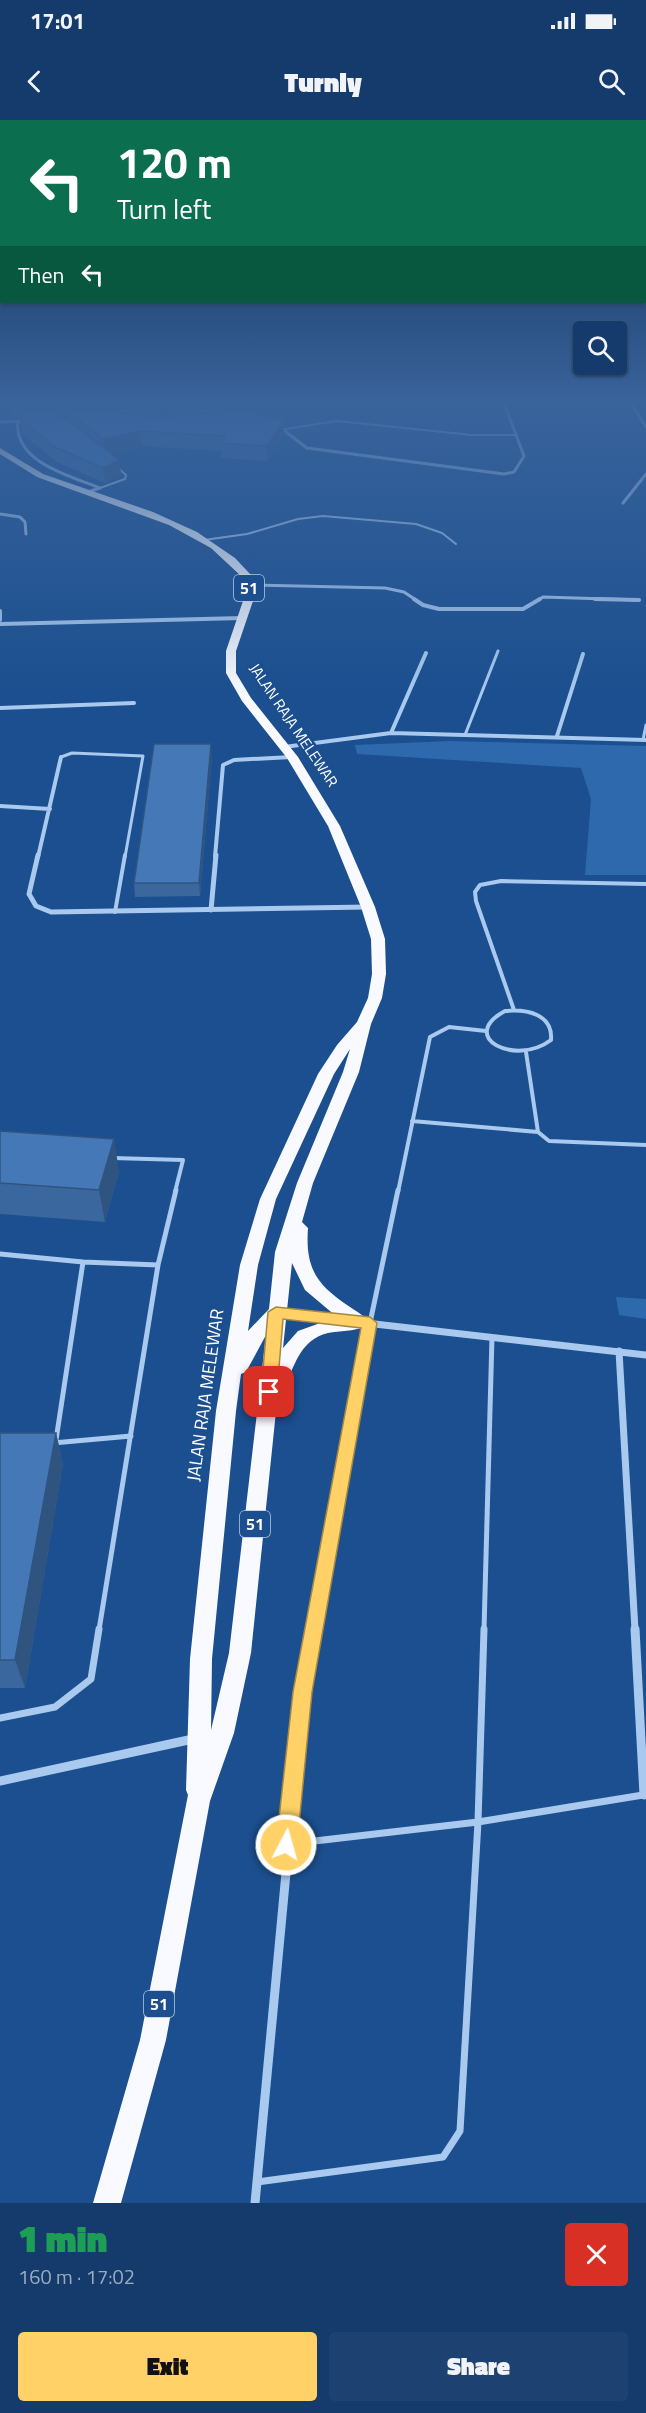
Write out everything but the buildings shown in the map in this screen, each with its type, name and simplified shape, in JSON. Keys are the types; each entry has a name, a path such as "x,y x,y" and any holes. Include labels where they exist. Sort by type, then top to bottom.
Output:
{"highway":[{"name":"51","path":"111,500 148,513 201,540 237,564 246,575 249,585"},
{"name":"JALAN RAJA MELEWAR","path":"107,2203 153,2040 210,1736 240,1653 284,1252 305,1183 351,1072 364,1024 375,998 379,974 378,939 368,908 334,826 288,752 236,685 231,673 231,651 248,601 249,585"},
{"name":"JALAN RAJA MELEWAR","path":"210,1736 201,1659 226,1411 249,1265 268,1199 326,1074 342,1048 364,1024"},
{"path":"305,1183 296,1245 301,1270 315,1292 364,1323"},
{"path":"226,1411 242,1357 256,1333 276,1312"},
{"path":"267,1413 283,1364 291,1350 308,1332 326,1324 364,1323"}],"street":[{"path":"0,514 20,517 25,522 26,534"},
{"path":"249,585 385,588 404,592 423,605 438,609 524,609 543,597 639,600"},
{"path":"0,611 0,622 243,618"},
{"path":"391,733 426,653"},
{"path":"557,736 583,654"},
{"path":"0,708 134,703"},
{"path":"211,910 223,765 234,760 391,733 645,740"},
{"path":"61,757 29,894 33,905 42,911 56,913 368,908"},
{"path":"0,806 50,808"},
{"path":"276,1312 646,1355"},
{"path":"255,2203 286,1845 303,1692 364,1323"},
{"path":"619,1352 645,1795"},
{"path":"0,1781 210,1736"}],"lane":[{"path":"201,540 247,534 298,519 323,516 416,524 433,528 456,544"},
{"path":"465,735 498,651"},
{"path":"645,740 646,725"},
{"path":"61,757 72,753 143,756 115,912"},
{"path":"514,1010 476,901 475,892 480,885 501,881 646,884"},
{"path":"514,1010 536,1014 545,1019 553,1033 545,1046 526,1052 504,1049 489,1038 486,1031 490,1019 514,1010"},
{"path":"364,1323 430,1037 435,1031 453,1025 486,1031"},
{"path":"526,1052 538,1132"},
{"path":"412,1120 538,1132 549,1141 563,1143 646,1146"},
{"path":"0,1718 55,1707 91,1679 158,1265 183,1160 103,1158"},
{"path":"0,1254 83,1262 158,1265"},
{"path":"56,1443 83,1262"},
{"path":"257,2181 443,2157 460,2131 478,1822 492,1337"},
{"path":"45,1444 131,1436"},
{"path":"286,1845 478,1822 645,1795"}],"shaded area":[{"path":"450,741 646,746 646,875 585,875 591,799 581,768 357,754 355,745"},
{"path":"616,1297 646,1299 646,1319 619,1315"}],"route":[{"path":"269,1392 276,1312 370,1323 303,1692 286,1845"}]}
